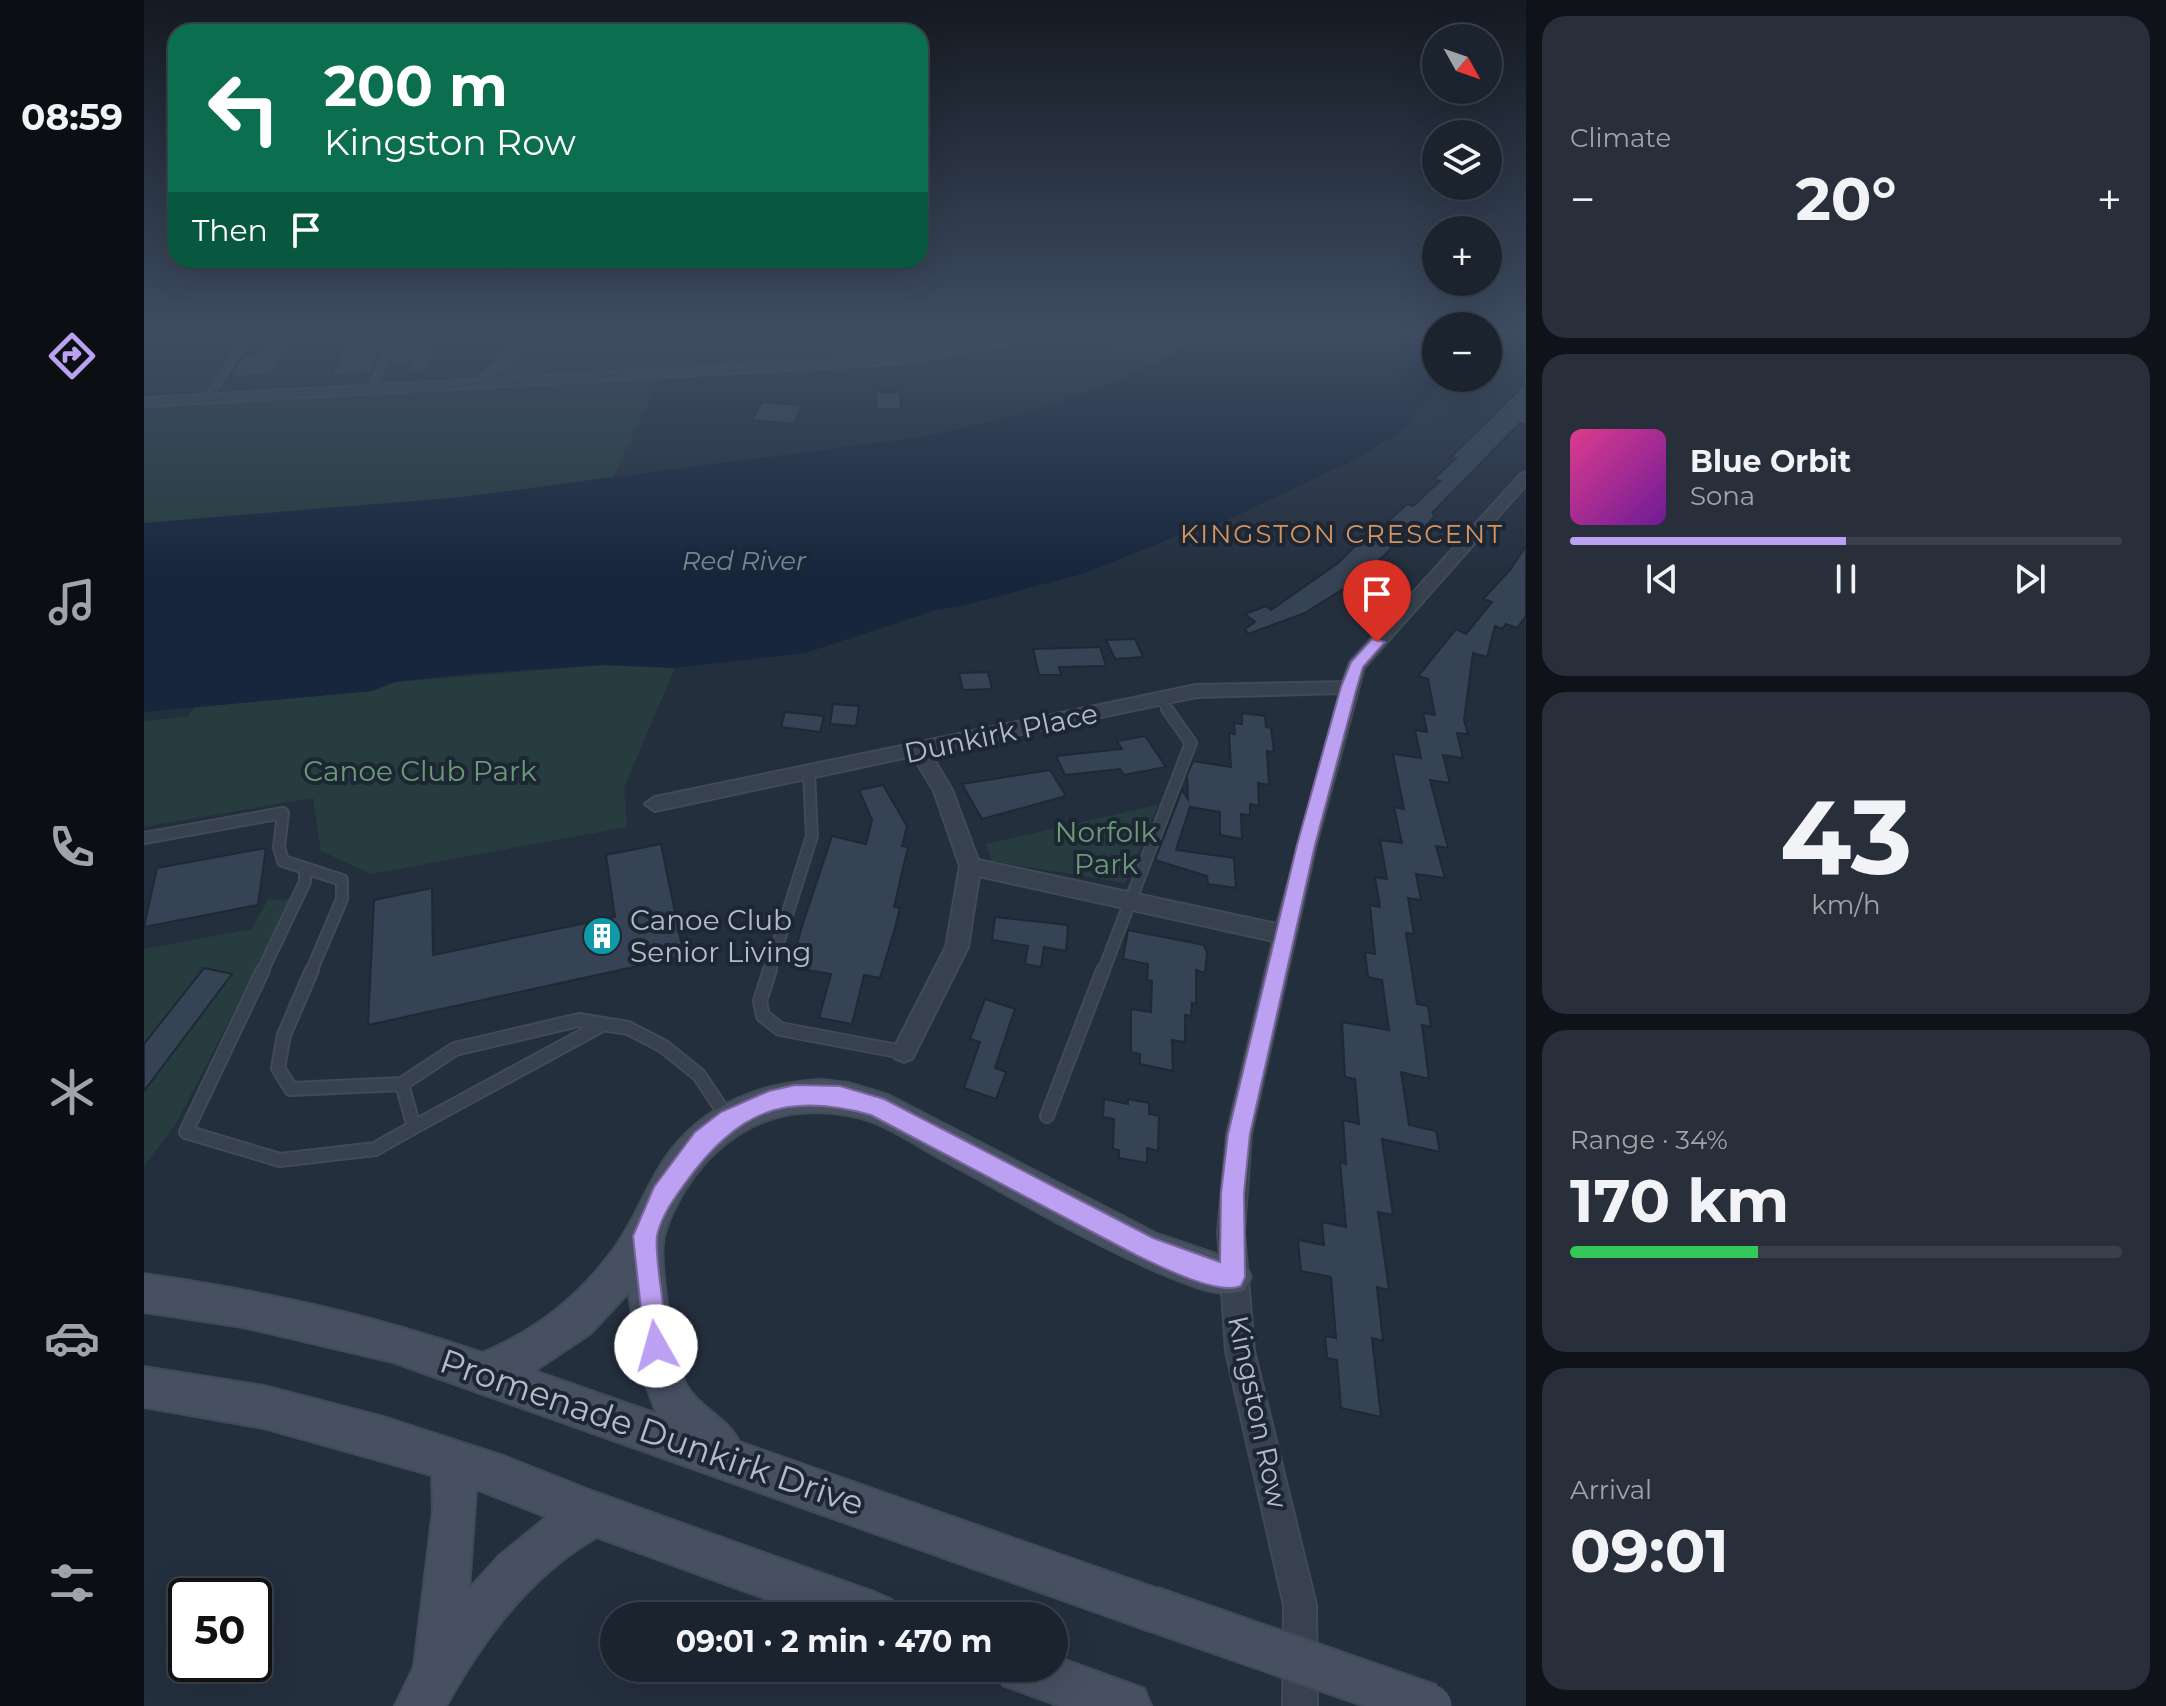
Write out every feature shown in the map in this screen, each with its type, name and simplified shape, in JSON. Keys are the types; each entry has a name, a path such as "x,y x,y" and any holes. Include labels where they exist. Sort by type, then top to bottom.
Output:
{"main road":[{"path":"485,1372 519,1361 565,1333 607,1287 645,1236 682,1165 703,1140 729,1119 769,1101 795,1095 829,1095 859,1101 928,1132 1144,1247 1180,1262 1232,1277"},
{"path":"645,1236 656,1346 664,1383 686,1418 737,1461"},
{"name":"Promenade Dunkirk Drive","path":"144,1293 315,1322 393,1342 1430,1706"},
{"path":"144,1387 264,1407 348,1428 506,1478 594,1514 837,1602"},
{"path":"429,1688 455,1511 453,1461"},
{"path":"429,1688 537,1550 568,1527 594,1514"},
{"path":"1059,1682 1127,1706"}],"street":[{"name":"Kingston Row","path":"1300,1706 1300,1605 1240,1351 1232,1277 1231,1232 1239,1134 1285,935 1356,666 1526,477"},
{"name":"Dunkirk Place","path":"655,804 1196,691 1349,687"},
{"path":"904,1052 957,947 970,866 943,790 919,751"},
{"path":"970,866 1285,935"}],"lane":[{"path":"1047,1116 1191,743 1160,699"},
{"path":"809,773 812,836 760,1001 763,1016 780,1029 904,1052"},
{"path":"144,838 283,813 279,847 283,861 305,870 321,870 342,880 342,899 284,1035 278,1068 291,1089 402,1084 455,1049 579,1020 606,1023 645,1036 683,1060 714,1093 729,1119"},
{"path":"305,870 305,882 186,1132 280,1160 375,1149 606,1023"},
{"path":"402,1084 414,1127"}],"green space":[{"path":"144,416 642,416 613,477 463,497 144,523"},
{"name":"Canoe Club Park","path":"603,665 675,668 624,788 627,827 371,874 321,851 313,798 144,827 144,721 187,717 195,707 372,691 395,682"},
{"name":"Norfolk Park","path":"1158,805 1125,883 992,861 986,844"},
{"path":"291,899 177,1122 144,1166 144,949 251,929 268,900"}],"water":[{"name":"Red River","path":"1011,416 1415,416 1405,429 1360,457 1221,523 1194,529 1085,573 936,610 805,653 675,668 603,665 467,674 395,682 372,691 144,712 144,523 463,497 921,437"}],"building":[{"path":"754,416 798,416 794,424 752,420"},
{"path":"1493,416 1526,416 1526,425 1520,423 1433,512 1434,517 1415,538 1410,536 1402,544 1398,542 1373,566 1379,569 1358,592 1346,587 1305,613 1248,634 1245,629 1255,622 1245,614 1266,606 1271,610 1338,563 1365,536 1370,538 1407,504 1413,506 1440,481 1434,479 1456,458 1451,457"},
{"path":"1526,546 1526,616 1517,628 1506,624 1502,629 1495,626 1487,657 1473,653 1464,720 1468,734 1457,733 1463,758 1443,755 1450,783 1430,780 1448,848 1436,846 1445,878 1416,874 1421,900 1408,898 1414,934 1406,933 1417,1004 1428,1006 1431,1027 1422,1025 1429,1079 1401,1072 1409,1125 1436,1131 1440,1152 1382,1139 1393,1215 1378,1212 1389,1290 1377,1287 1383,1341 1372,1338 1381,1417 1341,1408 1337,1360 1327,1358 1325,1336 1336,1338 1331,1277 1301,1271 1298,1240 1324,1245 1322,1222 1346,1227 1340,1162 1346,1164 1343,1120 1359,1124 1355,1079 1345,1077 1342,1022 1389,1030 1382,980 1368,977 1365,952 1375,954 1370,905 1380,907 1375,877 1387,879 1380,840 1402,843 1394,807 1404,809 1393,754 1421,758 1415,730 1427,732 1423,713 1435,715 1428,679 1418,676 1456,629 1466,634 1492,602 1483,599 1510,570"},
{"path":"1135,639 1143,657 1115,659 1106,640"},
{"path":"1100,647 1106,666 1059,667 1061,675 1039,675 1033,649"},
{"path":"988,672 992,689 963,690 959,673"},
{"path":"833,704 859,706 856,726 830,724"},
{"path":"785,712 824,716 820,732 781,727"},
{"path":"1242,713 1265,716 1266,727 1271,728 1274,752 1267,751 1269,785 1258,783 1259,806 1250,804 1250,815 1241,814 1242,839 1220,835 1220,812 1190,807 1176,850 1234,858 1236,888 1208,884 1207,876 1155,860 1182,790 1188,799 1187,775 1193,761 1231,767 1229,733 1235,734 1234,723 1242,724"},
{"path":"1145,736 1166,767 1124,775 1120,769 1065,775 1056,756 1122,749 1117,741"},
{"path":"1050,770 1066,796 982,819 962,784"},
{"path":"883,785 907,826 902,846 908,847 894,907 900,908 895,928 880,978 864,975 852,1024 819,1018 831,974 791,967 802,926 832,836 866,844 872,820 859,790"},
{"name":"Canoe Club Senior Living","path":"661,844 684,956 368,1025 374,900 432,888 433,955 615,917 606,855"},
{"path":"266,848 258,905 144,927 157,868"},
{"path":"995,917 1068,925 1066,951 1044,947 1041,967 1025,964 1028,946 992,940"},
{"path":"1128,930 1204,945 1207,952 1205,973 1196,970 1196,1004 1192,1003 1191,1016 1185,1015 1185,1042 1172,1040 1173,1071 1140,1064 1140,1054 1131,1052 1131,1009 1151,1012 1152,981 1147,980 1148,964 1123,959"},
{"path":"204,968 232,974 144,1091 144,1044"},
{"path":"985,999 1015,1009 995,1068 1006,1072 996,1099 964,1088 980,1042 970,1039"},
{"path":"1104,1099 1128,1104 1128,1099 1149,1103 1149,1114 1159,1116 1158,1151 1147,1148 1147,1163 1119,1158 1119,1150 1113,1149 1114,1119 1103,1117"}],"place":[{"name":"Canoe Club Senior Living","path":"602,936"}],"district":[{"name":"KINGSTON CRESCENT","path":"1342,534"}],"route":[{"path":"656,1346 645,1236 663,1195 703,1140 729,1119 769,1101 795,1095 840,1096 876,1106 1144,1247 1180,1262 1232,1277 1233,1193 1239,1134 1252,1073 1306,845 1349,687 1356,666 1377,642"}]}
